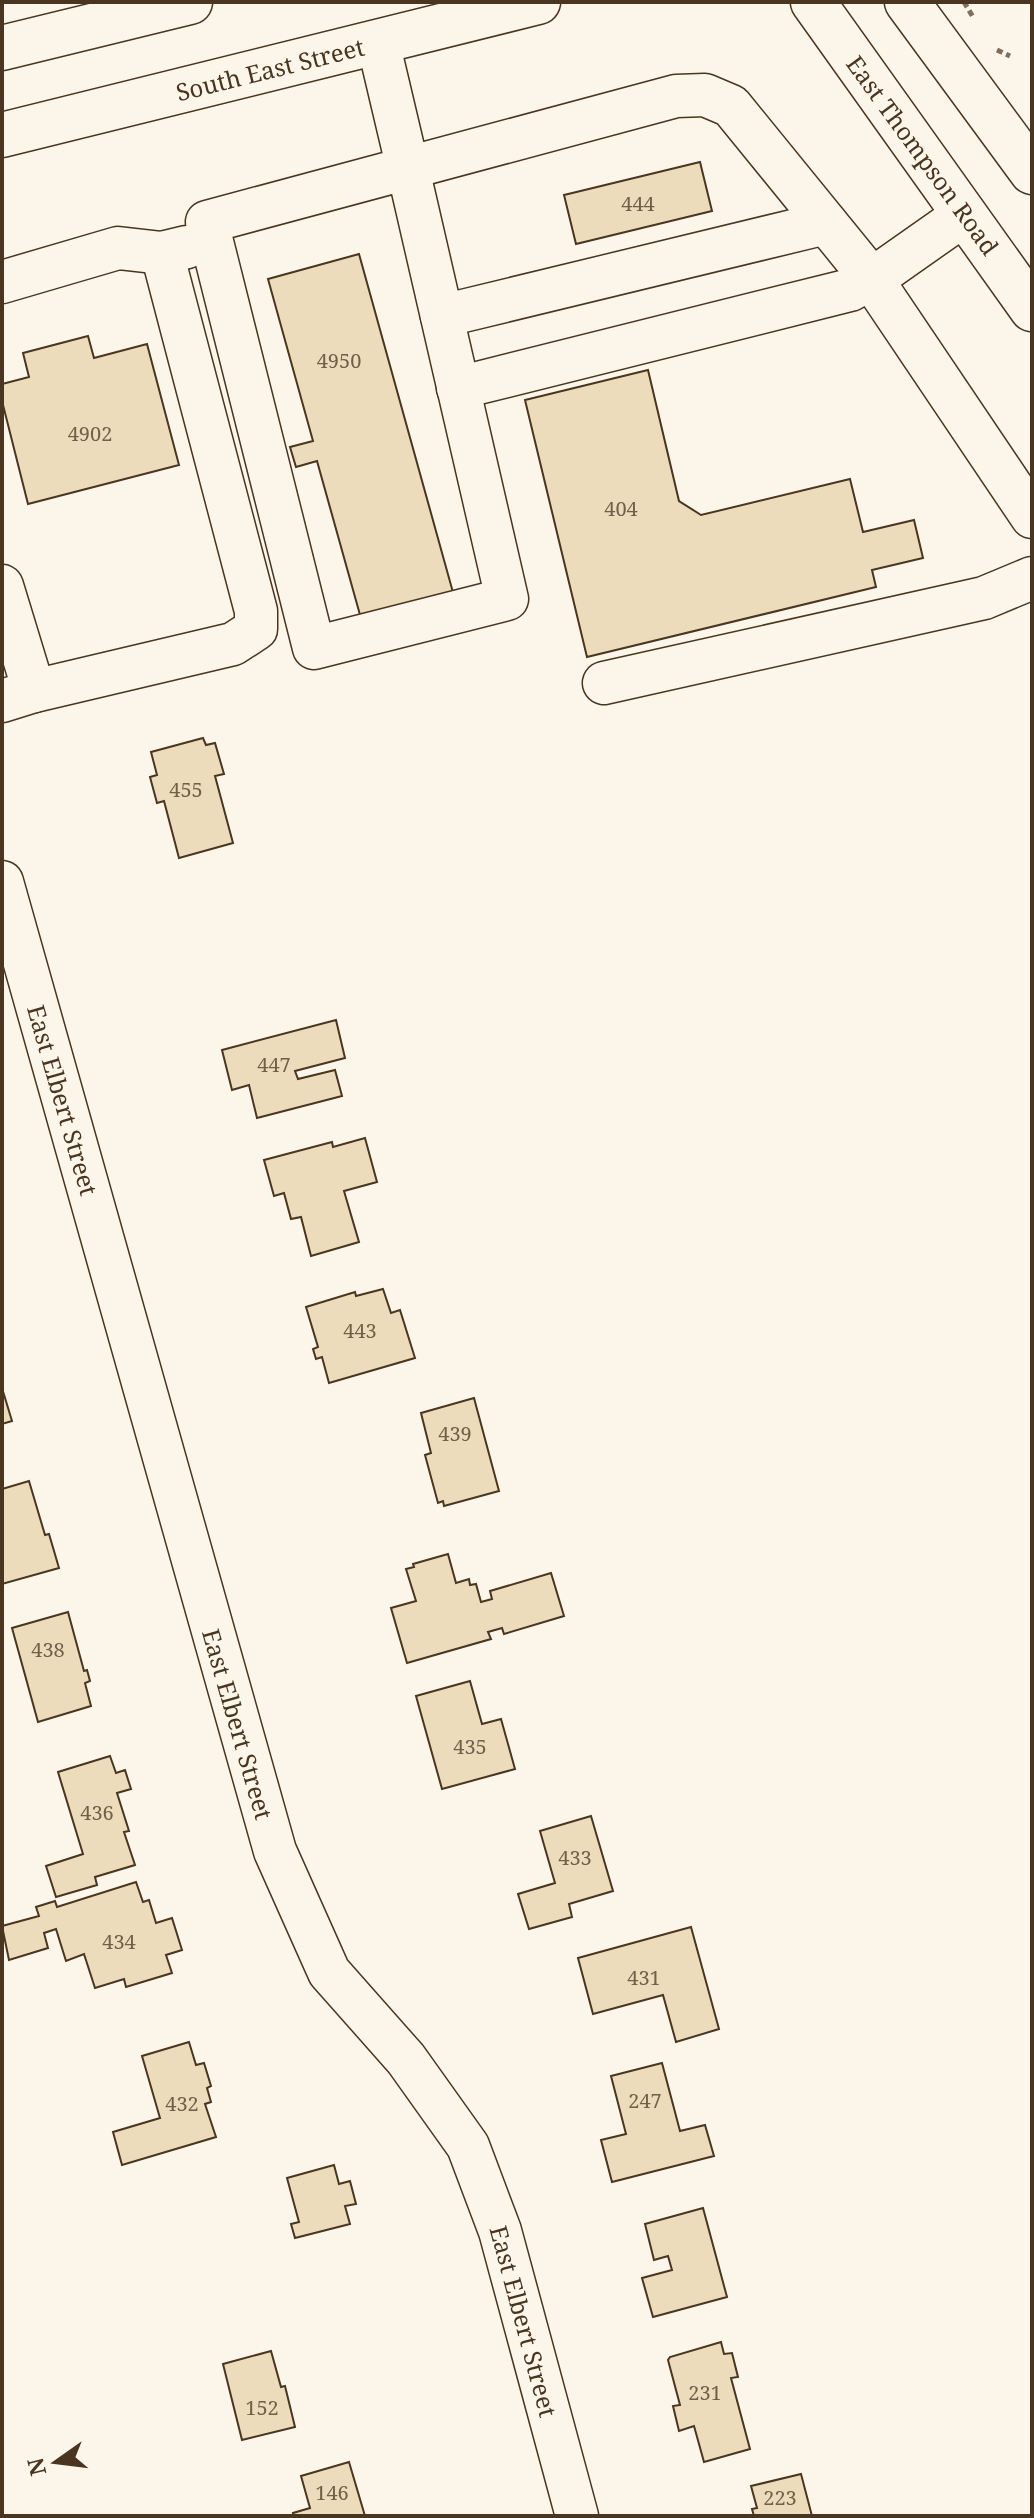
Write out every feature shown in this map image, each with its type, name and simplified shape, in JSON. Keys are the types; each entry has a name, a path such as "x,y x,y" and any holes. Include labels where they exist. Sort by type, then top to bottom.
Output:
{"main road":[{"path":"2,48 190,2"},
{"name":"South East Street","path":"2,135 538,2"},
{"name":"East Thompson Road","path":"813,2 1032,309"},
{"path":"847,2 848,33 855,61"},
{"path":"907,2 1032,172"}],"street":[{"path":"378,42 408,169 507,599 314,648 207,222 408,169 676,96 705,95 731,106 871,278 1032,517"},
{"path":"458,388 850,290 965,214"},
{"path":"442,316 826,223"},
{"path":"2,282 118,248 162,253 212,241"},
{"path":"2,586 18,696 233,644 256,629 256,611 162,253"},
{"path":"604,683 984,598 1032,578"},
{"name":"East Elbert Street","path":"2,882 275,1851 329,1972 406,2059 468,2146 500,2231 577,2516"}],"path":[{"path":"964,2 978,24"}],"building":[{"path":"700,162 712,211 576,244 564,195"},
{"path":"359,254 454,596 362,622 317,461 296,467 290,447 313,441 268,279"},
{"path":"88,336 94,358 147,344 179,465 28,504 2,401 2,384 29,377 23,353"},
{"path":"648,370 679,501 701,515 850,479 863,532 914,520 923,558 872,570 876,587 587,657 525,400"},
{"path":"203,738 206,745 215,743 224,774 215,776 233,843 179,858 164,801 157,803 150,777 157,775 151,752"},
{"path":"336,1020 345,1058 295,1071 298,1079 335,1070 342,1096 257,1118 249,1085 232,1090 222,1050"},
{"path":"365,1138 377,1182 344,1191 359,1242 311,1256 301,1217 291,1219 284,1193 274,1196 264,1160 332,1142 333,1147"},
{"path":"383,1289 391,1313 400,1310 415,1358 329,1383 322,1357 316,1359 313,1349 318,1347 306,1307 355,1292 356,1296"},
{"path":"2,1388 12,1421 2,1424"},
{"path":"474,1398 499,1491 444,1506 443,1501 438,1503 425,1455 431,1453 421,1413"},
{"path":"29,1481 45,1535 49,1534 59,1568 2,1584 2,1489"},
{"path":"448,1554 456,1583 469,1579 470,1585 476,1584 481,1602 492,1599 490,1591 551,1573 564,1616 504,1634 502,1628 488,1632 491,1639 407,1663 391,1608 416,1601 406,1569"},
{"path":"68,1612 84,1671 87,1670 90,1681 85,1683 91,1706 38,1722 12,1628"},
{"path":"470,1681 482,1724 501,1719 515,1769 442,1789 416,1696"},
{"path":"110,1756 116,1773 125,1770 131,1789 117,1793 129,1831 124,1832 135,1865 95,1877 97,1885 56,1897 46,1866 83,1854 58,1772"},
{"path":"591,1816 613,1891 569,1904 572,1917 529,1929 518,1894 555,1883 540,1831"},
{"path":"136,1882 143,1902 149,1900 156,1923 172,1918 182,1950 166,1955 172,1973 126,1987 124,1979 95,1988 84,1954 66,1961 56,1929 44,1933 48,1948 9,1960 2,1926 39,1916 36,1907 55,1901 57,1907"},
{"path":"691,1927 719,2029 676,2042 663,1995 593,2014 578,1958"},
{"path":"189,2042 196,2065 204,2063 211,2086 207,2088 211,2102 205,2104 216,2137 122,2165 113,2132 160,2118 142,2056"},
{"path":"662,2063 680,2131 705,2125 714,2156 612,2182 601,2140 626,2134 611,2076"},
{"path":"334,2165 339,2184 350,2181 356,2204 345,2206 350,2224 295,2238 291,2224 299,2222 287,2178"},
{"path":"703,2208 727,2297 653,2317 642,2278 672,2270 668,2256 654,2260 645,2224"},
{"path":"721,2342 724,2354 732,2353 738,2377 731,2378 750,2449 704,2462 694,2426 679,2431 673,2406 680,2405 668,2360"},
{"path":"271,2351 281,2387 285,2386 295,2427 242,2440 223,2364"},
{"path":"349,2462 365,2516 294,2516 293,2513 310,2508 301,2476"},
{"path":"801,2474 812,2516 754,2516 752,2509 757,2508 751,2486"}]}
